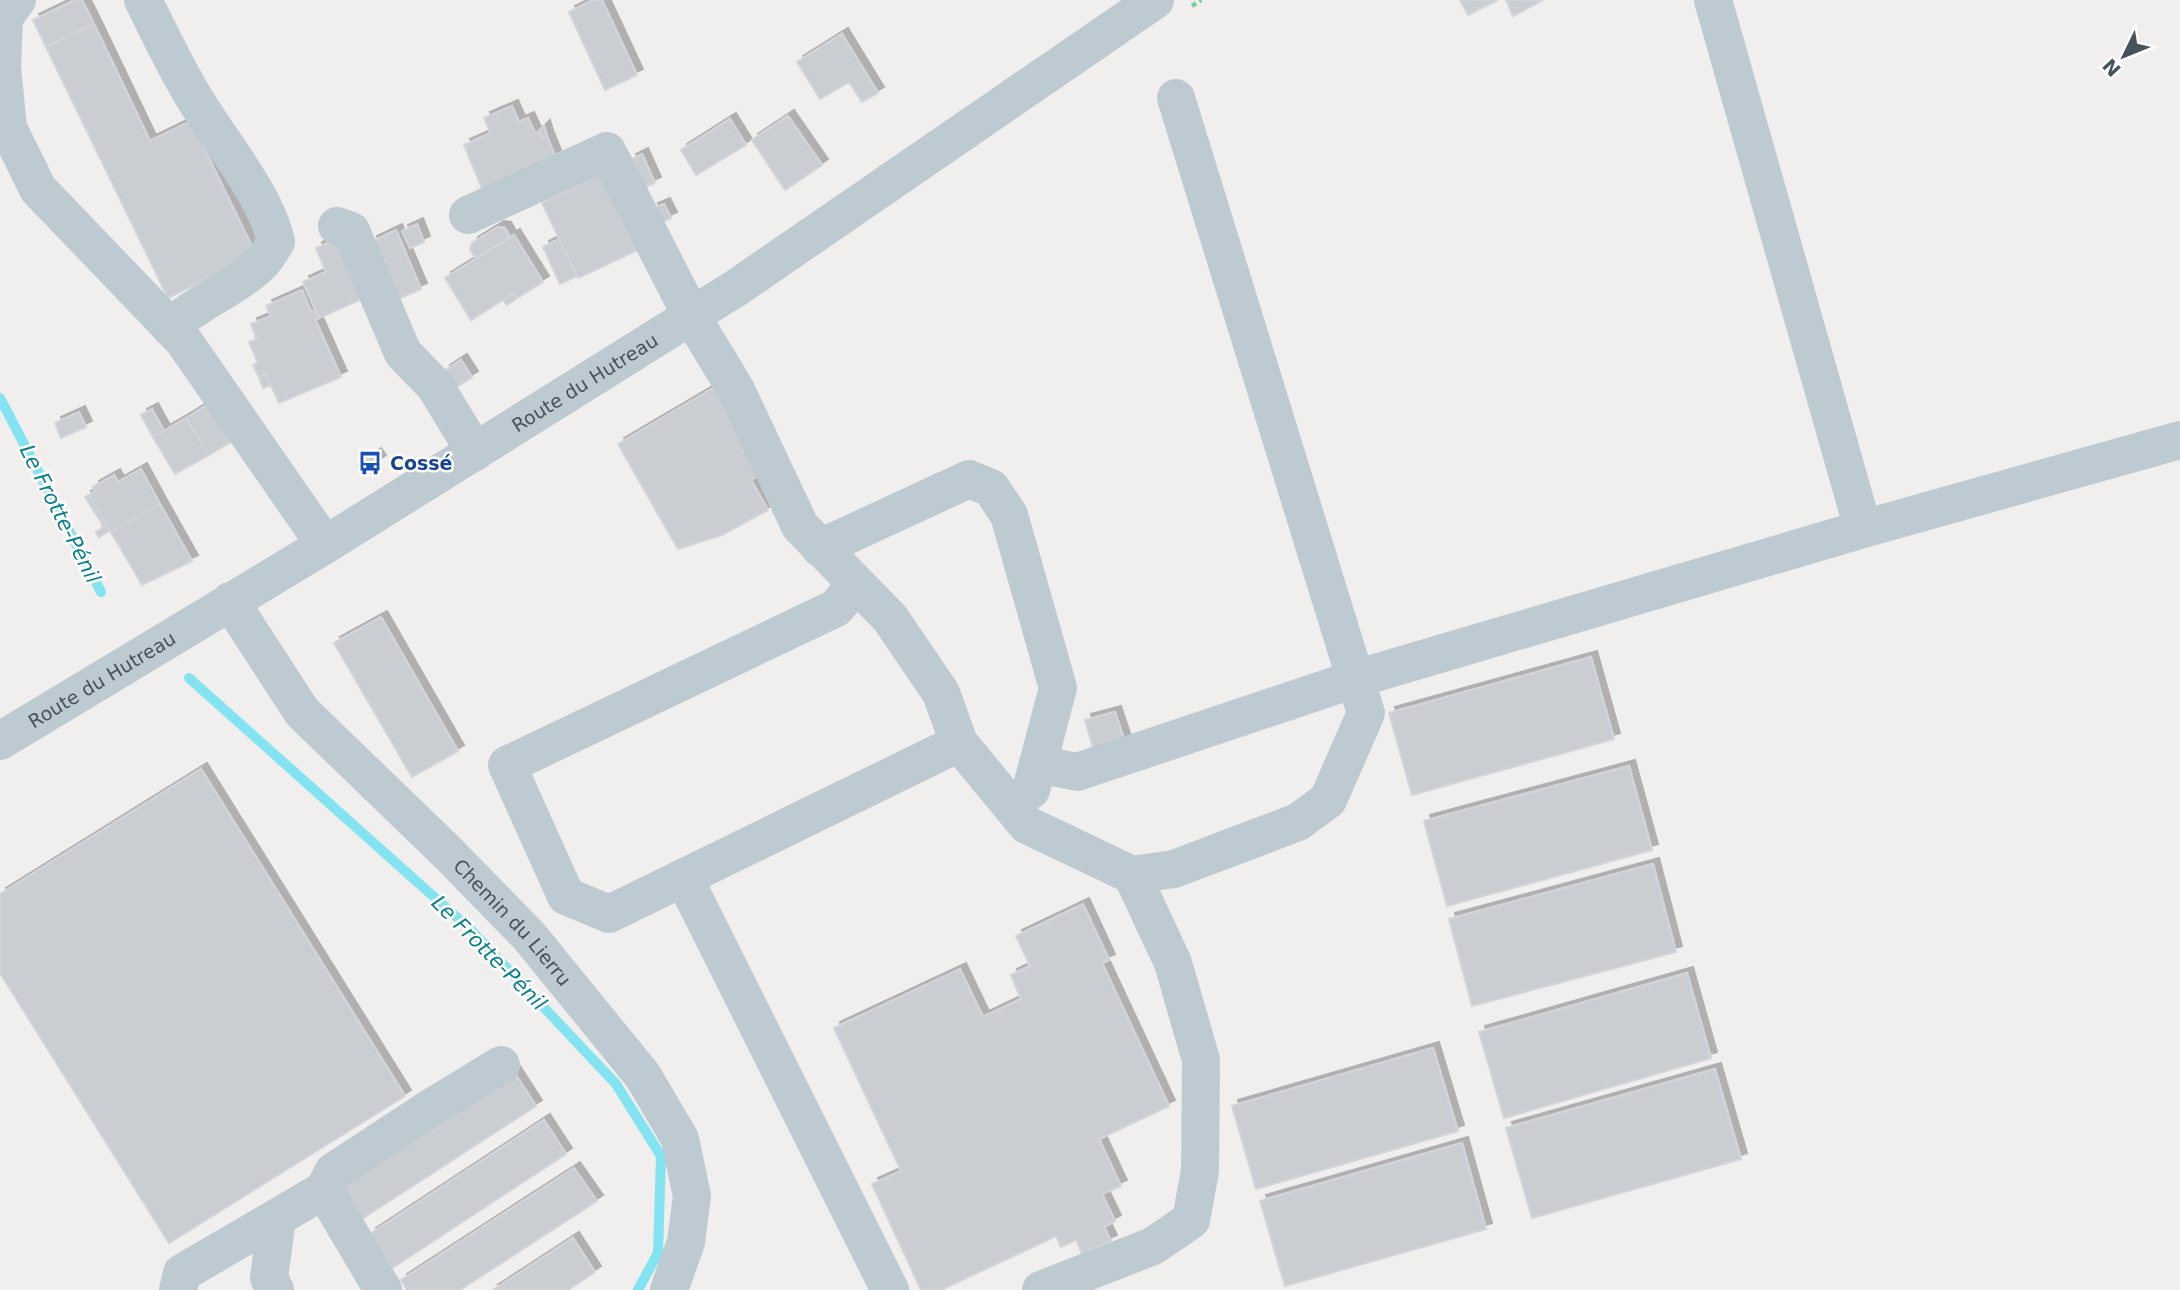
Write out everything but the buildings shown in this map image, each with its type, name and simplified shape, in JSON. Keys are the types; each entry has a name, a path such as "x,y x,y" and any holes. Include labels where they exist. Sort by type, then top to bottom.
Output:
{"street":[{"path":"17,0 4,18 2,67 8,128 38,189 183,340 325,545"},
{"path":"143,0 194,99 250,186 273,228 276,242 263,260 247,274 184,314 170,327"},
{"name":"Route du Hutreau","path":"0,741 325,545 692,317 1155,0"},
{"path":"1713,0 1863,529"},
{"path":"468,215 607,151 692,317 736,390 800,526 890,618 941,693 959,743 1027,825 1132,875 1174,869 1298,822 1328,800 1366,713 1176,98"},
{"path":"337,226 351,231 403,353 435,386 475,452"},
{"path":"1038,764 1077,772 1356,679 1863,529 2180,440"},
{"path":"820,548 969,479 991,488 1009,515 1058,688 1029,798 1027,825"},
{"path":"856,584 836,608 507,765 566,896 609,914 959,743"},
{"name":"Chemin du Lierru","path":"230,601 302,712 448,853 529,936 643,1076 680,1139 692,1196 686,1242 669,1290"},
{"path":"1041,1290 1153,1246 1191,1220 1200,1171 1201,1060 1173,963 1132,875"},
{"path":"684,878 890,1290"},
{"path":"178,1290 182,1273 324,1191 333,1172 501,1065"},
{"path":"324,1191 383,1290"},
{"path":"275,1290 269,1278 277,1217"}],"waterway":[{"name":"Le Frotte-Pénil","path":"0,398 101,592"},
{"name":"Le Frotte-Pénil","path":"189,678 471,930 616,1084 661,1156 658,1253 638,1290"}],"place":[{"name":"Cossé","path":"370,463"}]}
